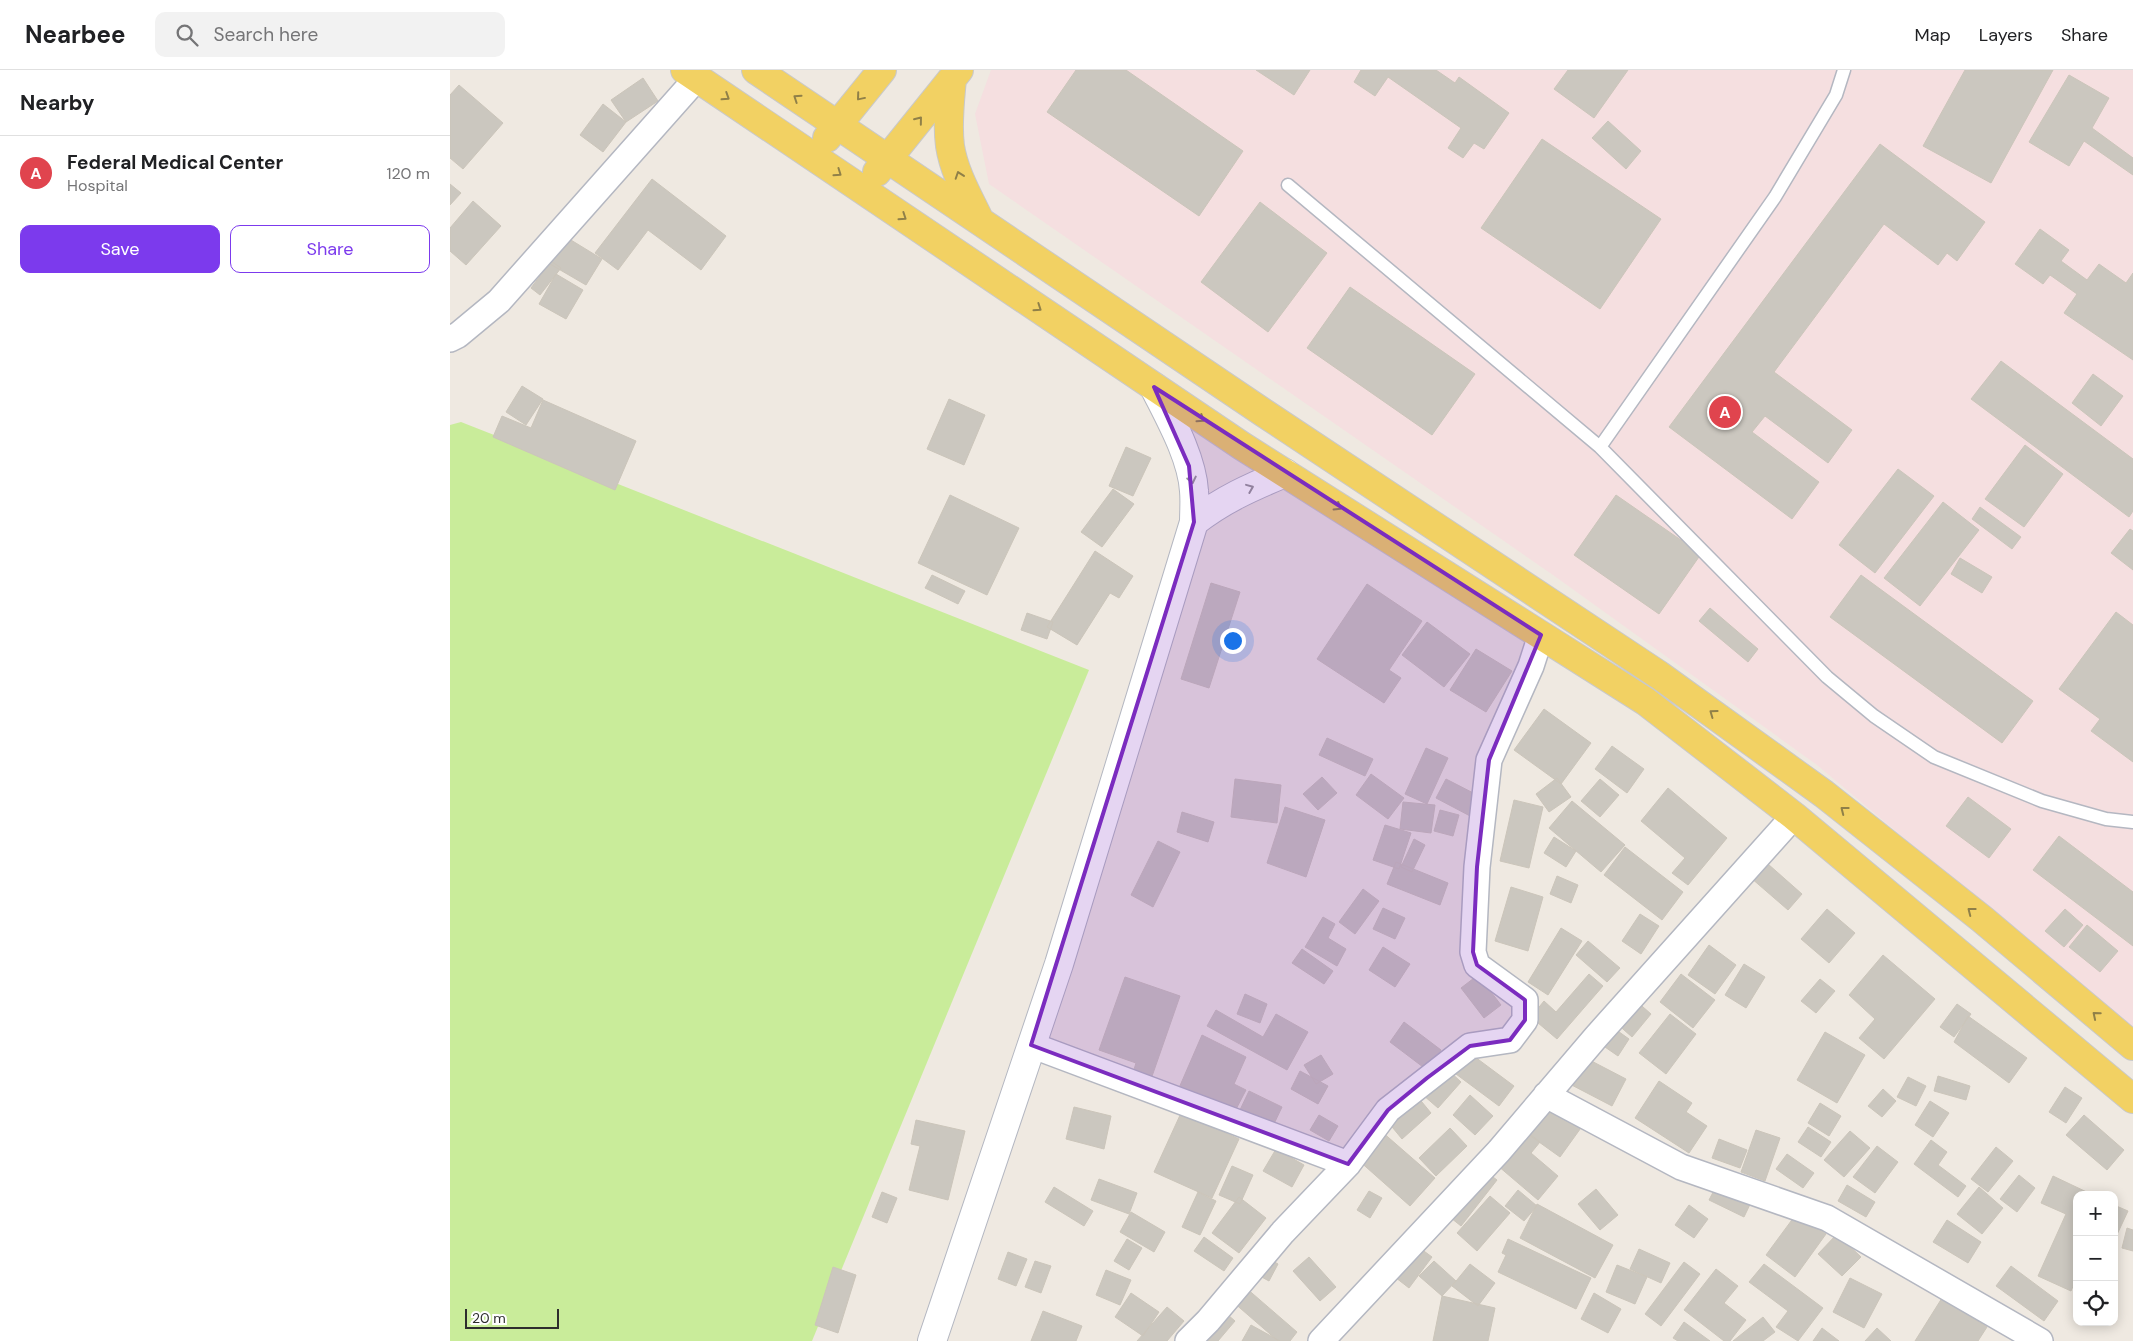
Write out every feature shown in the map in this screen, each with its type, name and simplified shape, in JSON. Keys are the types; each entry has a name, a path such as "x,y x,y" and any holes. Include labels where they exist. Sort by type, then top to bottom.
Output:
{"main road":[{"path":"756,70 1256,408 1667,680 1824,794 1982,919 2133,1046"},
{"path":"814,155 882,70"},
{"path":"691,74 814,155 863,190 1285,474 1645,701 1794,816 2133,1099"},
{"path":"863,190 956,75"},
{"path":"956,75 949,117 950,147 960,180 978,219"}],"street":[{"path":"450,339 458,335 499,301 691,74"},
{"path":"932,1341 1059,964 1194,522 1194,490 1189,466 1174,427 1154,387"},
{"path":"1194,522 1235,493 1285,474"},
{"path":"1188,1341 1283,1232 1348,1164 1388,1110 1470,1046 1510,1040 1525,1020 1525,1000 1477,965 1473,952 1477,866 1489,760 1530,666 1541,635"},
{"path":"1322,1341 1499,1151 1546,1095 1794,816"},
{"path":"1031,1045 1348,1164"},
{"path":"1546,1095 1681,1167 1827,1218 2040,1341"}],"lane":[{"path":"1600,447 1774,197 1836,95 1844,70"},
{"path":"1288,185 1600,447 1827,678 1874,716 1934,757 2042,801 2106,819 2133,822"}],"highlighted area":[{"path":"1154,387 1541,635 1489,760 1477,867 1473,952 1477,965 1525,1000 1525,1020 1510,1040 1470,1046 1427,1078 1388,1110 1348,1164 1031,1045 1194,522 1189,466"}],"shaded area":[{"path":"991,70 2133,70 2133,1030 1817,765 1553,575 989,184 975,114"}],"green space":[{"path":"461,422 1089,670 812,1341 450,1341 450,425"}],"building":[{"path":"1076,70 1126,70 1243,151 1199,216 1047,112"},
{"path":"1256,70 1310,70 1294,95"},
{"path":"1361,70 1436,70 1455,83 1459,77 1509,113 1484,149 1474,143 1463,158 1448,148 1461,128 1388,77 1375,96 1354,82"},
{"path":"1568,70 1628,70 1594,118 1554,89"},
{"path":"1965,70 2053,70 1991,183 1923,146"},
{"path":"2069,75 2109,98 2092,128 2133,158 2133,175 2084,141 2069,166 2029,142"},
{"path":"643,78 658,101 626,122 611,100"},
{"path":"459,85 503,123 463,169 450,158 450,95"},
{"path":"603,104 626,122 603,152 580,135"},
{"path":"1608,121 1641,151 1626,169 1592,138"},
{"path":"1542,139 1661,219 1600,309 1481,228"},
{"path":"1880,144 1985,222 1957,261 1947,253 1938,265 1884,224 1774,372 1852,430 1828,463 1765,416 1752,432 1819,482 1792,519 1669,427"},
{"path":"652,179 726,236 701,270 648,230 618,270 595,253"},
{"path":"450,184 461,193 450,205"},
{"path":"473,201 501,226 466,265 450,251 450,228"},
{"path":"1260,202 1327,253 1268,332 1201,282"},
{"path":"2040,229 2069,250 2061,261 2087,280 2099,264 2126,283 2133,273 2133,360 2064,313 2077,294 2050,275 2043,284 2015,264"},
{"path":"566,237 602,259 586,285 550,264"},
{"path":"551,261 561,268 540,295 531,288"},
{"path":"556,274 583,290 566,319 539,304"},
{"path":"1350,287 1475,374 1432,435 1307,348"},
{"path":"2001,361 2133,459 2133,511 2129,517 1971,399"},
{"path":"2093,374 2123,396 2101,426 2072,403"},
{"path":"522,386 543,399 526,425 506,412"},
{"path":"949,399 985,415 964,465 927,449"},
{"path":"543,400 636,441 615,490 493,437 502,416 531,428"},
{"path":"2025,445 2063,474 2024,527 1985,499"},
{"path":"1126,447 1151,458 1133,496 1109,486"},
{"path":"1898,469 1934,496 1875,573 1839,545"},
{"path":"1113,489 1134,504 1102,547 1081,532"},
{"path":"950,495 1019,528 987,595 918,563"},
{"path":"1616,495 1701,554 1659,614 1574,555"},
{"path":"1943,502 1979,530 1920,606 1884,578"},
{"path":"1980,507 2021,537 2012,549 1972,519"},
{"path":"2130,529 2133,531 2133,570 2111,553"},
{"path":"1095,551 1133,576 1119,598 1110,593 1077,645 1047,627"},
{"path":"1960,558 1992,577 1982,593 1951,574"},
{"path":"932,575 965,591 958,604 925,588"},
{"path":"1861,575 2033,701 2002,743 1830,617"},
{"path":"1211,583 1240,592 1209,688 1181,679"},
{"path":"1367,584 1422,621 1389,670 1401,678 1384,703 1317,659"},
{"path":"1710,608 1758,649 1748,662 1699,621"},
{"path":"2116,612 2133,625 2133,762 2091,731 2100,719 2059,689"},
{"path":"1027,613 1053,622 1047,639 1021,630"},
{"path":"1427,622 1470,654 1444,687 1402,655"},
{"path":"1476,649 1512,671 1486,712 1450,690"},
{"path":"1544,709 1591,743 1561,784 1514,750"},
{"path":"1327,738 1373,759 1365,776 1319,755"},
{"path":"1612,746 1644,769 1627,793 1595,769"},
{"path":"1426,748 1448,758 1427,804 1405,794"},
{"path":"1371,774 1404,798 1388,819 1356,795"},
{"path":"1322,777 1337,793 1318,810 1303,794"},
{"path":"1557,778 1571,797 1549,812 1536,794"},
{"path":"1235,779 1281,785 1277,823 1231,817"},
{"path":"1446,779 1483,798 1472,817 1436,798"},
{"path":"1600,779 1619,795 1600,817 1581,801"},
{"path":"1668,788 1727,838 1688,885 1672,873 1685,858 1641,821"},
{"path":"1968,797 2011,829 1989,858 1946,826"},
{"path":"1514,800 1543,807 1529,868 1500,861"},
{"path":"1572,801 1625,845 1601,872 1549,828"},
{"path":"1403,802 1435,805 1431,833 1400,829"},
{"path":"1285,807 1325,820 1306,877 1267,863"},
{"path":"1440,810 1459,815 1453,836 1434,831"},
{"path":"1182,812 1214,822 1208,842 1177,832"},
{"path":"1385,825 1411,833 1399,869 1373,860"},
{"path":"2059,836 2133,892 2133,946 2033,870"},
{"path":"1554,837 1576,851 1566,867 1544,853"},
{"path":"1414,839 1425,845 1412,872 1401,867"},
{"path":"1158,841 1180,852 1153,907 1131,895"},
{"path":"1625,847 1683,892 1662,920 1604,875"},
{"path":"1751,849 1802,894 1788,910 1736,865"},
{"path":"1396,862 1448,883 1440,905 1387,884"},
{"path":"1557,876 1578,885 1571,903 1550,894"},
{"path":"1511,887 1543,897 1528,951 1495,941"},
{"path":"1363,889 1379,901 1355,934 1339,922"},
{"path":"1383,908 1405,918 1395,939 1373,929"},
{"path":"1827,909 1855,933 1829,963 1801,939"},
{"path":"2065,909 2083,925 2064,947 2045,931"},
{"path":"1640,914 1659,926 1641,954 1622,941"},
{"path":"1323,917 1335,924 1328,938 1346,949 1337,966 1305,947"},
{"path":"2087,925 2118,951 2100,972 2069,947"},
{"path":"1561,928 1582,941 1548,995 1528,982"},
{"path":"1588,941 1620,968 1607,982 1576,955"},
{"path":"1709,945 1736,965 1715,994 1688,975"},
{"path":"1383,947 1410,964 1395,987 1369,970"},
{"path":"1302,949 1333,971 1324,984 1292,963"},
{"path":"1883,955 1935,999 1884,1059 1859,1038 1875,1019 1849,995"},
{"path":"1744,964 1765,977 1746,1008 1725,995"},
{"path":"1589,974 1603,986 1557,1039 1531,1017 1544,1001 1556,1012"},
{"path":"1681,974 1715,1000 1693,1028 1660,1002"},
{"path":"1478,975 1501,1005 1484,1018 1461,988"},
{"path":"1125,977 1180,996 1150,1082 1132,1076 1136,1063 1099,1050"},
{"path":"1820,979 1835,991 1816,1013 1801,1001"},
{"path":"1626,992 1651,1014 1632,1037 1607,1015"},
{"path":"1245,994 1267,1004 1260,1023 1237,1014"},
{"path":"1957,1004 1971,1014 1954,1037 1940,1027"},
{"path":"1216,1010 1263,1037 1276,1014 1308,1032 1287,1070 1207,1026"},
{"path":"1670,1014 1696,1034 1666,1074 1639,1053"},
{"path":"1968,1016 2027,1058 2009,1083 1954,1042"},
{"path":"1601,1019 1629,1039 1618,1056 1589,1036"},
{"path":"1404,1022 1441,1050 1427,1070 1390,1042"},
{"path":"1825,1032 1865,1055 1837,1103 1797,1080"},
{"path":"1202,1035 1246,1057 1234,1084 1246,1090 1233,1115 1179,1088"},
{"path":"1471,1054 1514,1086 1499,1106 1456,1074"},
{"path":"1578,1054 1626,1079 1612,1106 1564,1081"},
{"path":"1321,1055 1333,1074 1316,1084 1304,1065"},
{"path":"1447,1069 1461,1082 1438,1108 1423,1095"},
{"path":"1300,1071 1328,1086 1318,1104 1291,1089"},
{"path":"1938,1076 1970,1086 1966,1100 1934,1091"},
{"path":"1908,1077 1926,1086 1916,1106 1897,1097"},
{"path":"1659,1081 1692,1103 1686,1112 1707,1126 1689,1153 1635,1118"},
{"path":"2065,1087 2082,1098 2066,1123 2049,1112"},
{"path":"1883,1089 1896,1101 1882,1117 1868,1106"},
{"path":"1249,1091 1282,1107 1272,1128 1239,1112"},
{"path":"1470,1095 1493,1116 1475,1135 1453,1115"},
{"path":"1542,1095 1583,1125 1560,1157 1518,1127"},
{"path":"1417,1096 1431,1113 1402,1139 1388,1122"},
{"path":"1930,1101 1949,1113 1933,1137 1915,1125"},
{"path":"1820,1103 1841,1116 1829,1136 1808,1123"},
{"path":"1074,1107 1111,1116 1104,1149 1066,1139"},
{"path":"1181,1113 1239,1139 1212,1198 1154,1172"},
{"path":"1319,1115 1338,1126 1329,1141 1310,1130"},
{"path":"2084,1115 2124,1150 2107,1170 2066,1135"},
{"path":"916,1120 965,1131 948,1200 909,1190 920,1146 911,1144"},
{"path":"1520,1126 1540,1142 1531,1153 1558,1176 1538,1200 1491,1160"},
{"path":"1808,1127 1831,1142 1821,1157 1798,1142"},
{"path":"1450,1128 1467,1146 1436,1176 1419,1158"},
{"path":"1756,1130 1780,1138 1765,1181 1741,1172"},
{"path":"1381,1131 1435,1178 1410,1206 1357,1159"},
{"path":"1850,1131 1870,1148 1844,1177 1824,1160"},
{"path":"1719,1139 1747,1150 1740,1168 1712,1158"},
{"path":"1931,1140 1947,1152 1938,1165 1966,1186 1958,1197 1914,1164"},
{"path":"1877,1146 1898,1162 1875,1193 1853,1177"},
{"path":"1996,1147 2013,1161 1988,1192 1971,1179"},
{"path":"1276,1149 1304,1165 1292,1187 1263,1171"},
{"path":"1787,1154 1814,1173 1803,1188 1776,1169"},
{"path":"1232,1166 1253,1175 1240,1204 1219,1195"},
{"path":"1481,1168 1497,1180 1461,1226 1446,1214"},
{"path":"2019,1175 2035,1188 2017,1212 2000,1199"},
{"path":"2053,1176 2085,1191 2073,1191 2073,1286 2071,1291 2038,1276 2066,1214 2041,1203"},
{"path":"1099,1179 1137,1193 1129,1214 1091,1200"},
{"path":"1720,1179 1754,1196 1744,1217 1709,1200"},
{"path":"1847,1185 1875,1202 1866,1217 1838,1201"},
{"path":"1054,1187 1093,1211 1084,1226 1045,1202"},
{"path":"1979,1187 2003,1208 1982,1234 1957,1214"},
{"path":"1596,1189 1618,1215 1600,1230 1578,1204"},
{"path":"1518,1190 1537,1206 1524,1221 1505,1206"},
{"path":"1369,1191 1382,1198 1370,1218 1357,1210"},
{"path":"882,1192 897,1198 887,1223 872,1217"},
{"path":"1198,1192 1216,1201 1200,1235 1182,1227"},
{"path":"1490,1196 1510,1213 1477,1251 1457,1233"},
{"path":"1239,1197 1266,1218 1239,1253 1212,1233"},
{"path":"1537,1204 1613,1245 1595,1278 1520,1238"},
{"path":"1689,1205 1708,1219 1694,1238 1675,1225"},
{"path":"2118,1207 2128,1211 2118,1232"},
{"path":"1131,1212 1165,1232 1154,1252 1120,1232"},
{"path":"1797,1213 1826,1234 1795,1277 1766,1255"},
{"path":"1947,1220 1981,1242 1968,1263 1933,1242"},
{"path":"2127,1228 2133,1230 2133,1251 2122,1248"},
{"path":"1837,1234 1861,1257 1842,1276 1818,1254"},
{"path":"1204,1237 1233,1258 1224,1271 1194,1251"},
{"path":"1127,1239 1142,1248 1129,1270 1114,1261"},
{"path":"1508,1239 1591,1278 1576,1309 1498,1272 1506,1255 1502,1253"},
{"path":"1413,1243 1432,1257 1409,1288 1391,1274"},
{"path":"1639,1249 1670,1263 1661,1283 1630,1269"},
{"path":"1008,1252 1027,1259 1016,1286 998,1279"},
{"path":"1309,1257 1336,1287 1320,1301 1293,1271"},
{"path":"1268,1258 1278,1264 1269,1281 1258,1275"},
{"path":"1035,1261 1051,1266 1041,1293 1025,1287"},
{"path":"1434,1261 1456,1281 1442,1296 1419,1276"},
{"path":"1684,1262 1700,1274 1661,1326 1645,1314"},
{"path":"1470,1264 1495,1283 1478,1306 1452,1286"},
{"path":"1764,1264 1823,1308 1798,1341 1776,1327 1788,1311 1749,1282"},
{"path":"1617,1265 1647,1277 1635,1304 1606,1292"},
{"path":"2011,1266 2058,1301 2044,1321 1996,1286"},
{"path":"833,1267 856,1275 838,1333 815,1325"},
{"path":"1716,1269 1738,1286 1724,1303 1746,1320 1730,1341 1724,1341 1684,1310"},
{"path":"1106,1270 1131,1280 1120,1305 1096,1295"},
{"path":"1850,1278 1882,1294 1864,1328 1833,1312"},
{"path":"1238,1281 1297,1332 1290,1341 1278,1341 1225,1295"},
{"path":"1131,1293 1159,1312 1143,1336 1115,1317"},
{"path":"1594,1293 1621,1309 1608,1333 1581,1319"},
{"path":"1442,1296 1495,1308 1488,1341 1433,1341"},
{"path":"1942,1298 1987,1327 1978,1341 1915,1341"},
{"path":"1214,1303 1235,1321 1218,1341 1182,1341"},
{"path":"1167,1307 1184,1321 1167,1341 1137,1341"},
{"path":"1043,1311 1082,1326 1076,1341 1031,1341"},
{"path":"1763,1317 1775,1332 1763,1341 1733,1341"},
{"path":"1684,1322 1710,1341 1678,1341 1673,1338"},
{"path":"1251,1325 1280,1341 1242,1341"},
{"path":"1822,1328 1839,1341 1813,1341"},
{"path":"1877,1328 1891,1341 1865,1341"}],"place":[{"name":"Federal Medical Center","path":"1725,412"}]}
